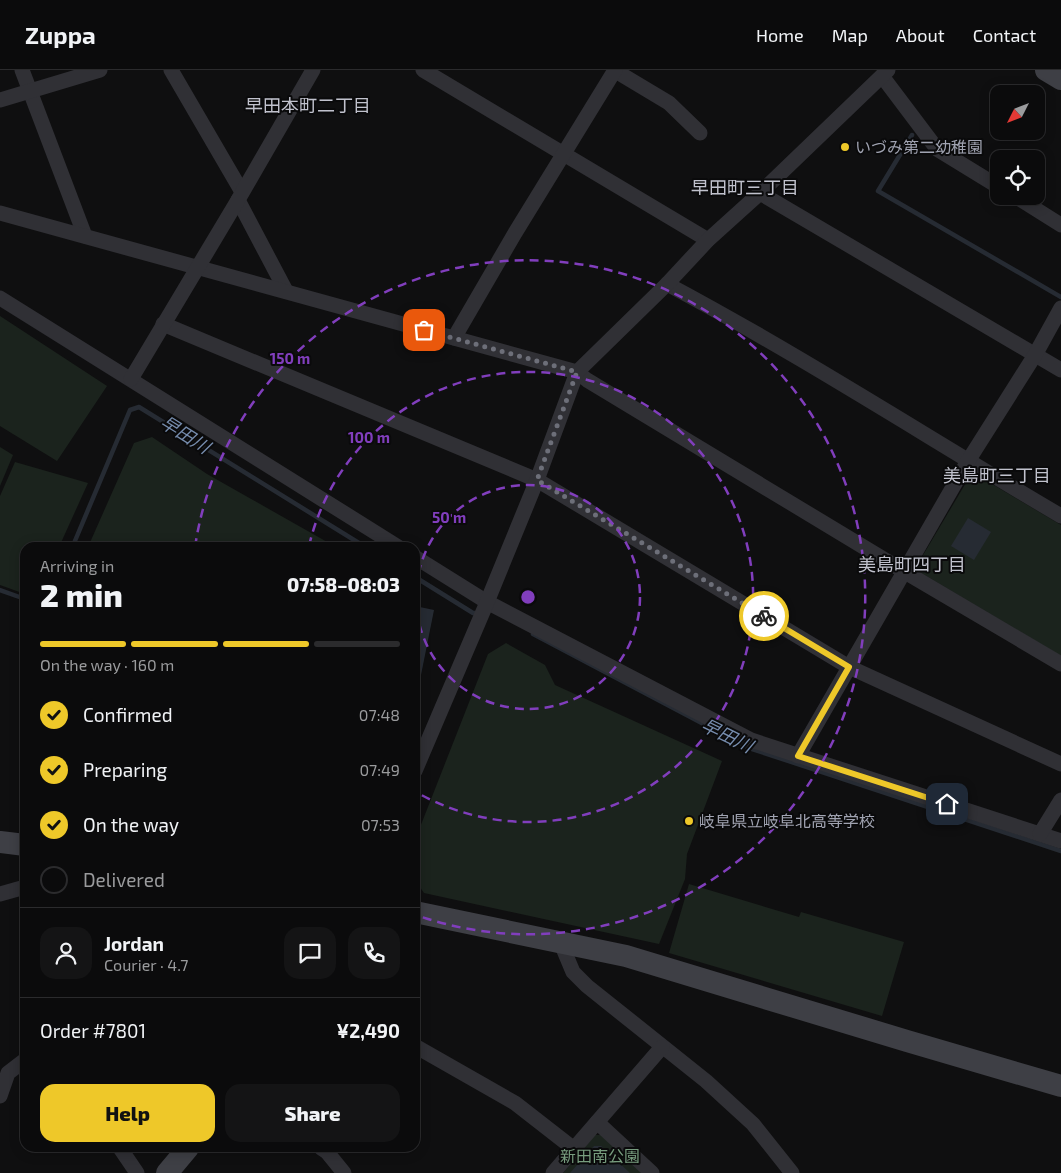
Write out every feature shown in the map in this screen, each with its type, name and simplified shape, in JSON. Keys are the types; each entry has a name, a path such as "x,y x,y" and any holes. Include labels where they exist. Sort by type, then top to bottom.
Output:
{"street":[{"path":"22,70 85,236"},
{"path":"0,100 100,70"},
{"path":"171,70 240,196 286,291"},
{"path":"131,379 313,70"},
{"path":"423,70 708,240"},
{"path":"454,338 615,70 669,103 700,132"},
{"path":"1046,70 1061,79"},
{"path":"420,759 537,480 577,372 667,284 708,240 885,73 937,149 990,181"},
{"path":"760,193 1061,370"},
{"path":"1029,205 1061,225"},
{"path":"0,213 577,372 905,572 1061,664"},
{"path":"667,284 824,373 1061,516"},
{"path":"0,298 390,542"},
{"path":"798,756 968,461 1061,308"},
{"path":"163,324 537,480 849,667 1061,764"},
{"path":"420,560 484,609 751,740 1061,841"},
{"path":"1040,834 1061,800"},
{"path":"0,842 20,844"},
{"path":"0,894 20,888"},
{"path":"420,913 626,956 1061,1086"},
{"path":"560,941 573,972 587,986 706,1081 753,1124 792,1173"},
{"path":"553,1173 662,1047"},
{"path":"420,1049 515,1103 574,1148"},
{"path":"0,1096 8,1073 20,1064"},
{"path":"597,1122 652,1173"},
{"path":"123,1152 137,1173"},
{"path":"167,1173 185,1152"},
{"path":"328,1152 344,1173"}],"green space":[{"path":"0,316 107,386 57,461 0,426"},
{"path":"152,437 207,474 327,542 90,542 134,443"},
{"path":"0,447 13,455 0,486"},
{"path":"15,462 88,483 61,542 20,542 20,592 0,585 0,496"},
{"path":"977,475 1061,525 1061,656 918,571 916,567 970,476"},
{"path":"506,643 545,665 555,685 722,761 687,854 685,879 659,944 424,893 420,887 420,827 488,654"},
{"path":"689,884 799,917 801,912 904,942 882,1016 669,953"},
{"name":"新田南公園","path":"595,1135 601,1135 642,1173 563,1173"}],"shaded area":[{"path":"968,518 991,532 974,560 951,546"},
{"path":"420,607 434,610 420,680"},
{"path":"594,1146 601,1146 630,1173 570,1173"}],"waterway":[{"path":"912,135 878,191 1061,297"},
{"name":"早田川","path":"75,542 130,410 139,407 357,542"},
{"name":"早田川","path":"420,580 473,613 478,613"},
{"name":"早田川","path":"0,590 20,597"},
{"name":"早田川","path":"533,634 749,748 1061,851"}],"way so far":[{"path":"424,330 577,372 537,480 764,616"}],"place":[{"name":"いづみ第二幼稚園","path":"845,147"},
{"name":"岐阜県立岐阜北高等学校","path":"689,821"}],"district":[{"name":"早田本町二丁目","path":"308,106"},
{"name":"早田町三丁目","path":"745,188"},
{"name":"美島町三丁目","path":"997,476"},
{"name":"美島町四丁目","path":"912,565"}],"route":[{"path":"764,616 849,667 798,756 947,804"}]}
